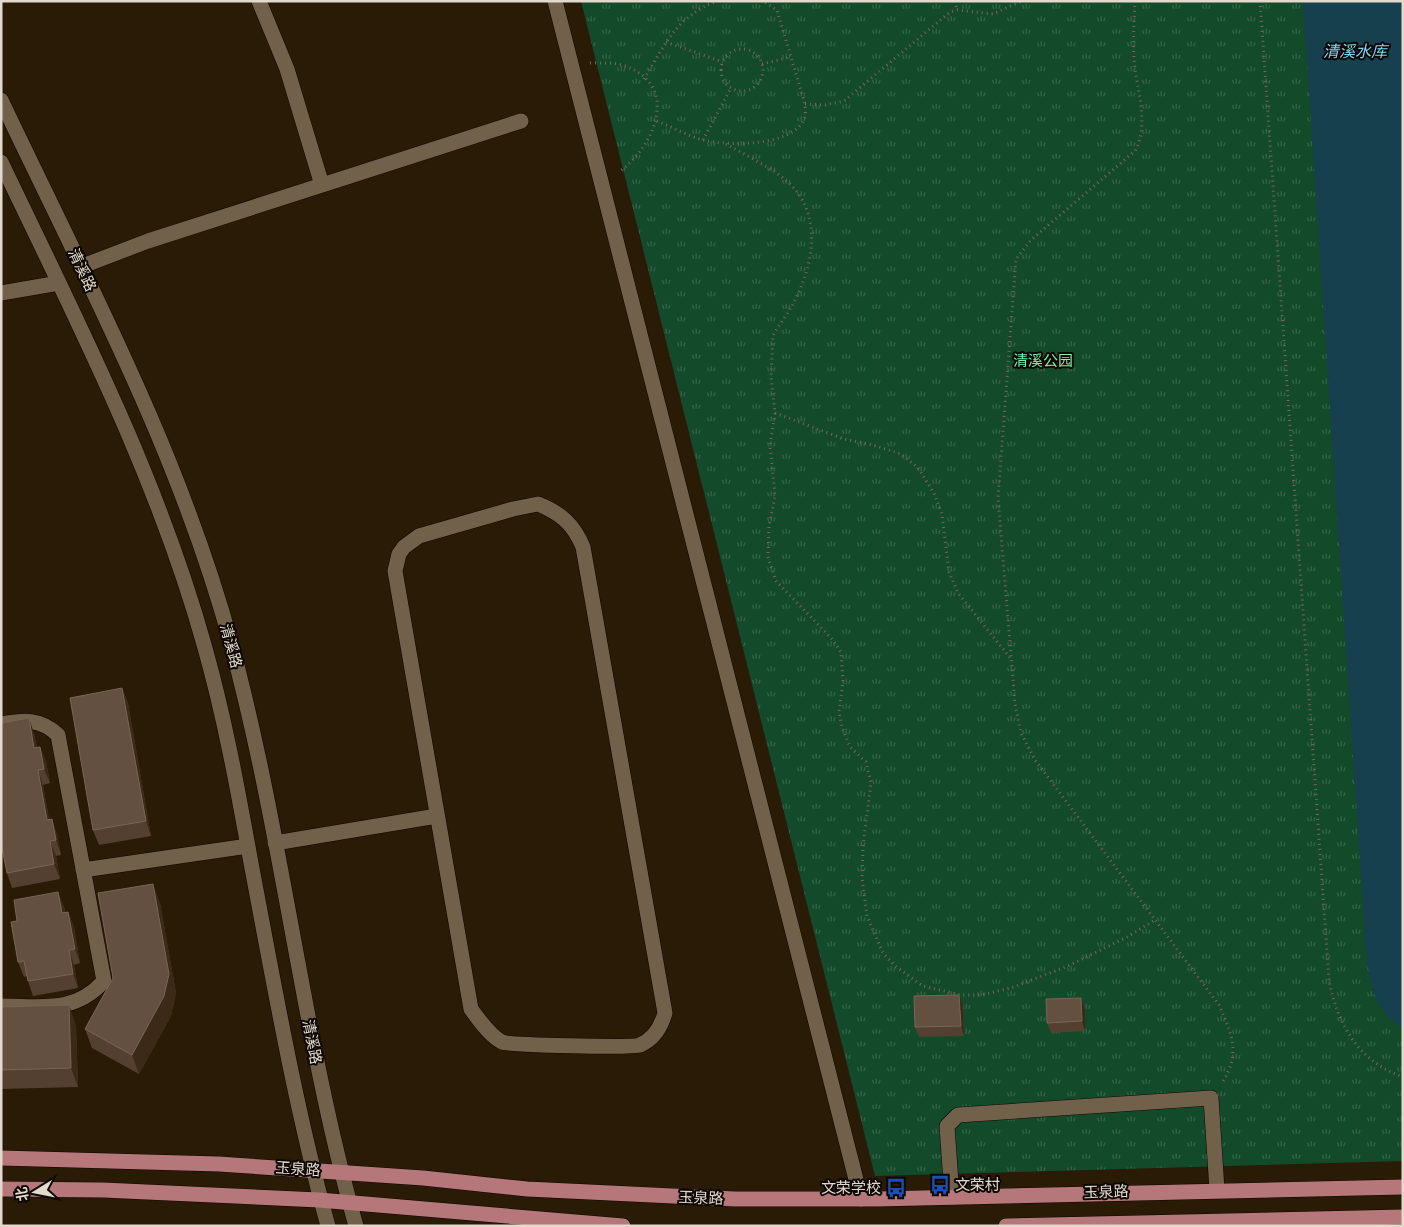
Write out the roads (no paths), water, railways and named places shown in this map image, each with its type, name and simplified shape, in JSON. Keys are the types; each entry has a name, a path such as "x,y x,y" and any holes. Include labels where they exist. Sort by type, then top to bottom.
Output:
{"main road":[{"name":"玉泉路","path":"1,1158 103,1159 313,1170 631,1196 735,1200 1403,1187"},
{"name":"玉泉路","path":"1,1189 102,1190 321,1201 623,1226"},
{"name":"玉泉路","path":"1006,1226 1403,1217"}],"street":[{"path":"259,1 287,69 322,185"},
{"path":"555,1 861,1199"},
{"name":"清溪路","path":"1,100 149,412 199,541 228,632 245,699 275,843 309,1029 341,1172 356,1226"},
{"path":"80,267 148,241 521,121"},
{"name":"清溪路","path":"1,162 124,422 171,540 205,649 220,705 291,1072 313,1170 328,1226"},
{"path":"1,293 59,283"},
{"path":"538,504 565,518 573,527 583,547 665,1013 662,1023 649,1040 628,1048 503,1042 483,1024 471,1008 437,816 395,571 399,554 411,540 419,536 513,509 538,504"},
{"path":"1,724 26,720 37,722 49,726 58,735 104,981 94,991 70,1005 58,1007 1,1006"},
{"path":"275,843 437,816"},
{"path":"83,870 248,846"},
{"path":"952,1197 947,1126 958,1115 1211,1098 1217,1190"}],"water":[{"name":"清溪水库","path":"1303,1 1403,1 1403,1029 1385,1013 1379,1004 1369,975 1366,952"}],"place":[{"name":"文荣村","path":"940,1185"},
{"name":"文荣学校","path":"896,1188"}],"park label":[{"name":"清溪公园","path":"1043,361"}]}
